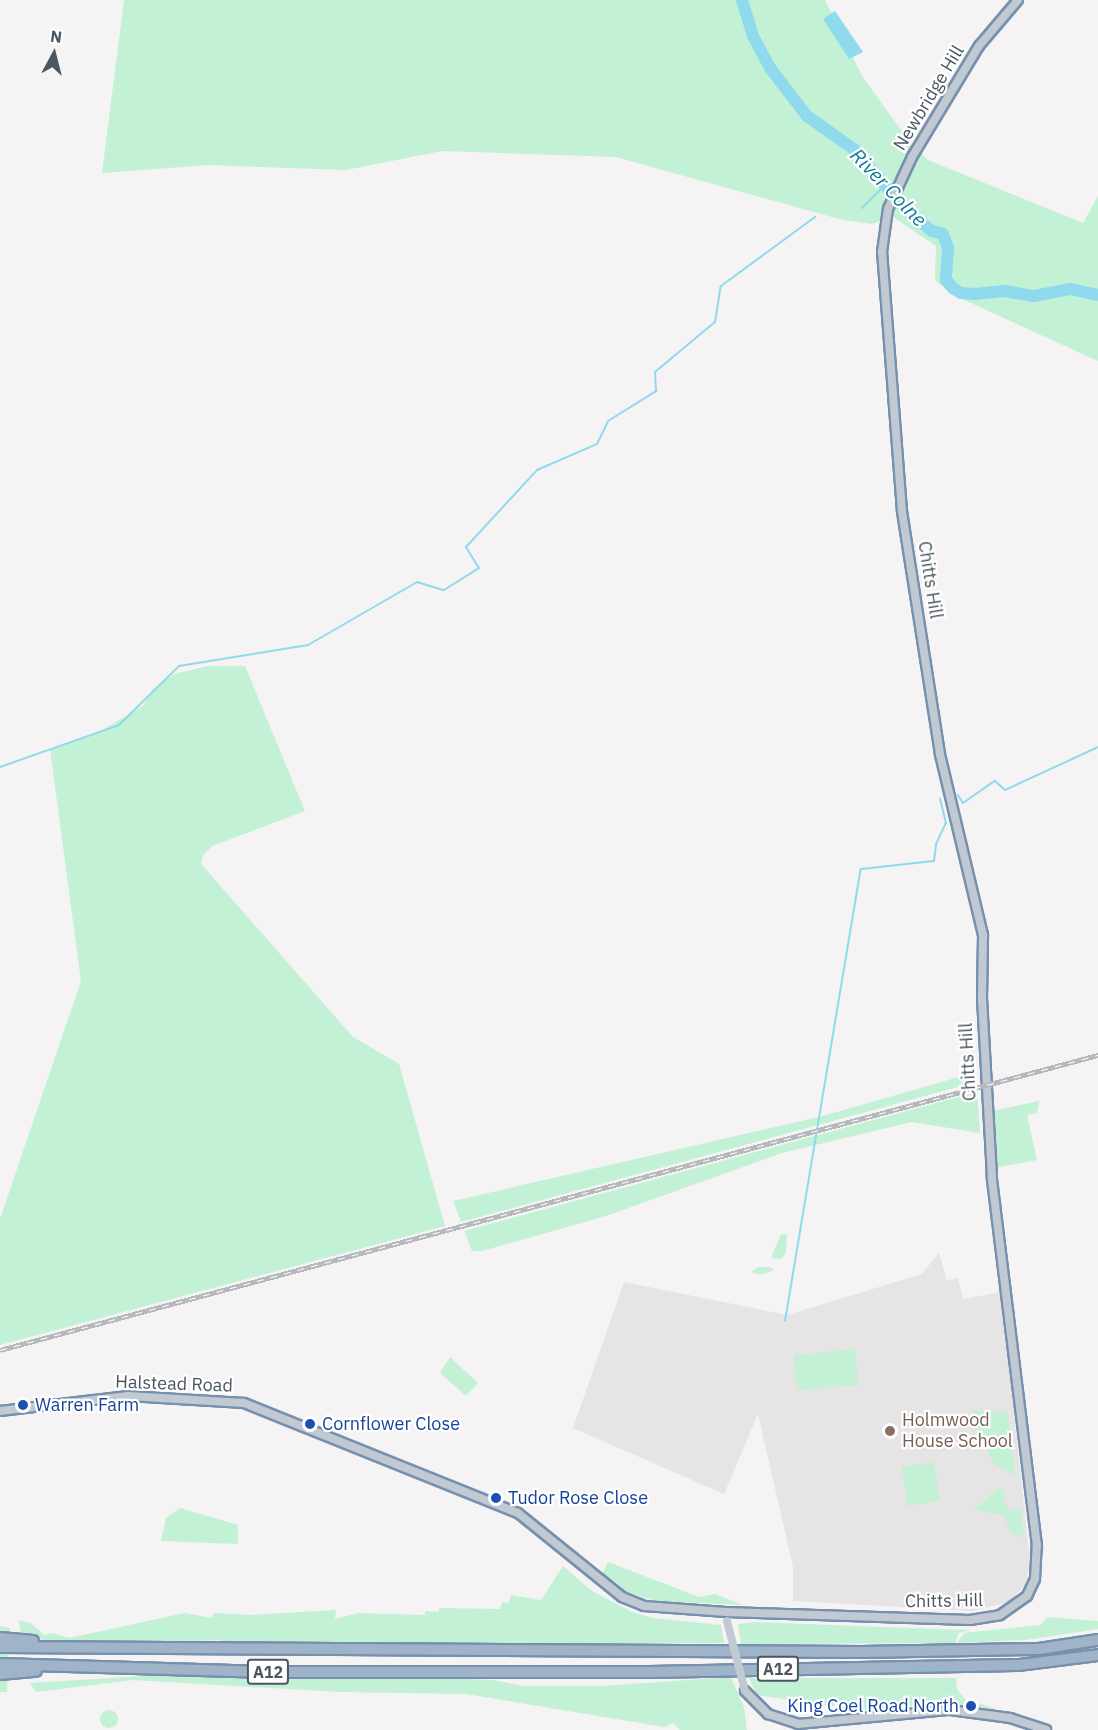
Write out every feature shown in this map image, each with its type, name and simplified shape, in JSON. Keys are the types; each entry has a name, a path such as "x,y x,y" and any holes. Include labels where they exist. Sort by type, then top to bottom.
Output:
{"highway":[{"name":"A12","path":"1010,1650 1098,1633"},
{"name":"A12","path":"0,1638 96,1649"},
{"name":"A12","path":"0,1647 1010,1650 1098,1640"},
{"name":"A12","path":"0,1664 267,1672 650,1672 1019,1665 1098,1655"},
{"name":"A12","path":"0,1674 78,1667"}],"street":[{"name":"Newbridge Hill","path":"885,222 888,209 912,157 979,46 1018,0"},
{"name":"Chitts Hill","path":"727,1617 947,1620 989,1618 1020,1603 1032,1588 1037,1567 992,1177 982,1022 983,936 940,754 902,511 882,252 885,222"},
{"name":"Halstead Road","path":"0,1411 128,1396 244,1403 518,1512 622,1597 665,1609 727,1617"},
{"path":"727,1617 746,1691 768,1714 798,1724 926,1710 981,1713 1023,1726 1046,1730"}],"shaded area":[{"name":"Holmwood House School","path":"939,1253 947,1280 958,1278 963,1299 1001,1292 1030,1561 1026,1584 1009,1602 973,1611 793,1601 793,1567 758,1414 724,1494 573,1428 624,1282 787,1315 922,1274"}],"green space":[{"path":"124,0 825,0 862,76 911,144 928,160 1083,223 1098,196 1098,361 951,294 935,280 936,246 893,217 871,224 839,219 616,157 442,151 346,170 208,165 102,173"},
{"path":"208,666 245,666 305,811 212,846 203,855 201,864 353,1037 399,1064 445,1226 0,1345 0,1219 81,981 50,749 99,732 143,706 152,690 174,674"},
{"path":"976,1072 976,1082 461,1222 453,1201 823,1116"},
{"path":"977,1092 980,1133 912,1122 782,1153 606,1216 482,1251 472,1251 464,1231"},
{"path":"1039,1101 1037,1113 1027,1115 1037,1160 994,1168 992,1111"},
{"path":"781,1234 787,1234 786,1253 781,1259 771,1258"},
{"path":"758,1267 769,1267 775,1270 760,1275 751,1272"},
{"path":"855,1349 858,1385 797,1390 794,1355"},
{"path":"450,1357 478,1383 466,1396 440,1373"},
{"path":"973,1410 1007,1412 1016,1475 995,1465 975,1431"},
{"path":"934,1462 940,1501 907,1506 902,1467"},
{"path":"997,1489 1003,1490 1004,1502 1009,1508 1006,1511 1021,1510 1024,1538 1010,1531 1003,1515 974,1509"},
{"path":"180,1508 238,1525 238,1544 161,1541 166,1518"},
{"path":"608,1562 699,1597 715,1594 743,1605 655,1601 621,1590 601,1576"},
{"path":"563,1566 592,1591 630,1611 653,1618 721,1625 724,1643 228,1644 220,1640 129,1643 30,1639 21,1635 19,1620 31,1623 44,1635 53,1633 69,1638 185,1613 212,1618 214,1613 251,1615 336,1610 335,1619 358,1613 425,1615 425,1611 438,1612 439,1608 500,1609 502,1602 509,1603 511,1595 541,1600"},
{"path":"1048,1617 1098,1621 1098,1629 1026,1640 957,1643 964,1633 1040,1625"},
{"path":"754,1622 971,1630 959,1633 955,1643 741,1644 738,1624"},
{"path":"0,1626 10,1628 7,1692 0,1692"},
{"path":"159,1675 391,1676 493,1680 524,1686 602,1686 731,1677 744,1707 747,1730 680,1730 673,1723 664,1727 466,1694 340,1692 133,1680 36,1692 30,1683"},
{"path":"749,1678 956,1678 957,1689 965,1699 997,1709 931,1704 864,1711 757,1695"},
{"path":"109,1710 115,1713 118,1719 115,1725 109,1728 103,1725 100,1719 103,1713"}],"water":[{"path":"835,11 863,52 849,59 823,19"}],"waterway":[{"name":"River Colne","path":"742,0 753,36 770,68 807,116 855,150 909,213 932,231 943,234 948,248 946,280 953,288 961,293 975,294 1005,291 1034,296 1070,289 1098,295"},
{"path":"862,208 884,186"},
{"path":"0,767 119,725 179,666 308,645 417,582 444,590 479,568 466,547 537,470 597,444 608,421 656,391 655,372 715,322 721,286 815,217"},
{"path":"958,795 963,803 995,781 1005,790 1098,747"},
{"path":"785,1321 861,869 934,861 936,844 946,823 940,799"}],"railway":[{"path":"0,1350 1098,1055"}],"place":[{"name":"Warren Farm","path":"23,1405"},
{"name":"Cornflower Close","path":"310,1424"},
{"name":"Holmwood House School","path":"890,1431"},
{"name":"Tudor Rose Close","path":"496,1498"},
{"name":"King Coel Road North","path":"971,1706"}]}
